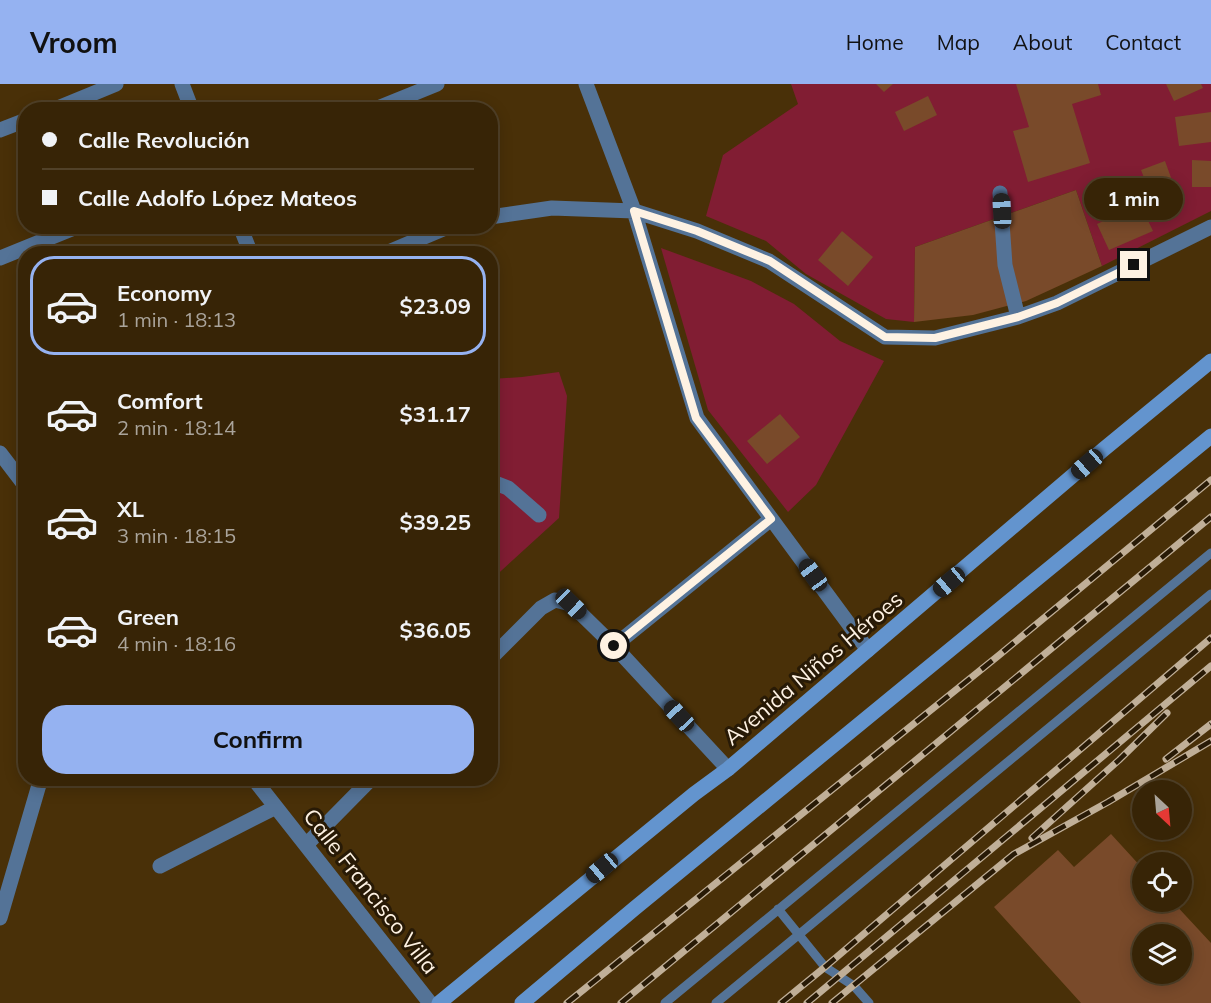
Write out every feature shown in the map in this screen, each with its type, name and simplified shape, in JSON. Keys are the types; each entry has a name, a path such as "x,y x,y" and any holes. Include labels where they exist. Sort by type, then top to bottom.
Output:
{"main road":[{"name":"Avenida Niños Héroes","path":"439,1003 694,794 728,769 1104,449 1211,361"},
{"path":"522,1003 1211,436"}],"street":[{"path":"72,102 116,84"},
{"path":"182,84 189,102"},
{"path":"393,102 437,84"},
{"path":"586,84 634,211 696,418 868,650"},
{"path":"0,130 18,123"},
{"path":"1000,193 1005,265 1018,317"},
{"path":"498,216 552,208 634,211 697,231 770,261 885,337 935,338 1018,317 1057,303 1211,227"},
{"path":"30,246 59,234"},
{"path":"403,246 431,234"},
{"path":"0,258 18,251"},
{"path":"0,453 18,477"},
{"path":"498,484 508,488 539,515"},
{"path":"614,646 771,519"},
{"path":"498,651 541,608 555,600 571,604 614,646 728,769"},
{"path":"0,918 39,786"},
{"name":"Calle Francisco Villa","path":"259,786 430,1003"},
{"path":"306,845 364,786"},
{"path":"160,866 276,807"}],"lane":[{"path":"665,1003 1211,553"},
{"path":"716,1003 1211,594"},
{"path":"778,909 825,967 854,986 869,1003"}],"shaded area":[{"path":"791,84 1211,84 1211,211 1102,266 1076,190 915,247 914,322 886,319 806,274 766,241 706,216 723,155 798,104"},
{"path":"661,248 751,281 794,304 840,341 884,361 816,485 788,512 708,410"},
{"path":"559,372 567,396 559,518 498,574 498,379"}],"building":[{"path":"876,84 893,84 884,92"},
{"path":"1016,84 1098,84 1101,95 1072,104 1090,163 1028,182 1013,131 1029,127"},
{"path":"1166,84 1201,84 1203,88 1174,101"},
{"path":"928,96 937,115 904,131 895,112"},
{"path":"1211,112 1211,142 1179,146 1175,117"},
{"path":"1192,160 1211,161 1211,187 1192,187"},
{"path":"1165,161 1178,197 1155,206 1141,170"},
{"path":"1076,190 1102,266 1026,301 973,315 914,322 915,247"},
{"path":"1140,204 1153,231 1109,250 1097,224"},
{"path":"842,231 873,257 848,286 818,260"},
{"path":"780,414 800,437 767,464 747,441"},
{"path":"1111,834 1132,857 1132,912 1182,912 1211,943 1211,1003 1081,1003 994,907 1058,850 1074,867"}],"railway":[{"path":"567,1003 998,656 1211,480"},
{"path":"621,1003 1211,517"},
{"path":"781,1003 1211,638"},
{"path":"807,1003 1211,666"},
{"path":"1032,838 1119,760 1167,713"},
{"path":"1166,759 1211,724"},
{"path":"832,1003 1014,854 1211,741"}],"route":[{"path":"614,646 771,519 696,418 634,211 697,231 770,261 885,337 935,338 1018,317 1057,303 1134,265"}]}
